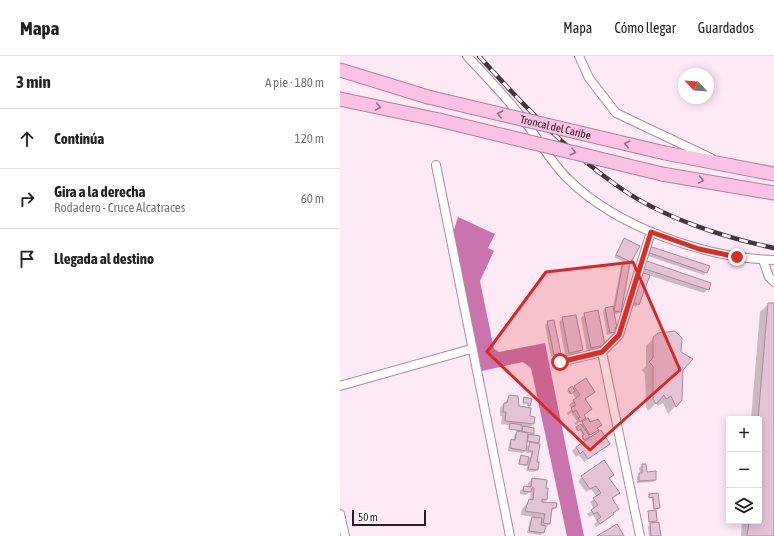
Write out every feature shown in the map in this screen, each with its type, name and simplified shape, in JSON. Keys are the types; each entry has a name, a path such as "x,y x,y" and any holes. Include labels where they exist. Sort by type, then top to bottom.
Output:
{"highway":[{"name":"Troncal del Caribe","path":"340,70 428,97 664,153 774,174"},
{"name":"Troncal del Caribe","path":"340,99 439,120 662,174 774,193"}],"street":[{"path":"467,56 520,115 566,178 599,203 651,232 699,249 737,257 774,260"},
{"path":"579,56 589,78 616,112 728,166"},
{"path":"436,165 471,349 510,536"},
{"path":"560,362 602,352 619,335 651,232"},
{"path":"763,260 769,277 774,282"},
{"path":"340,386 471,349"},
{"path":"602,352 640,536"},
{"path":"340,514 345,536"}],"highlighted area":[{"path":"633,262 680,370 590,450 487,352 546,272"}],"shaded area":[{"path":"458,217 495,234 488,248 494,251 480,281 494,349 499,352 545,343 584,536 567,536 531,368 523,362 482,371 453,233"}],"building":[{"path":"624,238 640,246 631,262 616,255"},
{"path":"649,246 710,266 707,273 647,252"},
{"path":"644,260 711,283 709,290 642,268"},
{"path":"623,262 630,263 621,312 614,311"},
{"path":"643,273 650,275 639,305 633,302"},
{"path":"768,303 774,303 774,536 747,536 749,524 762,524 762,416 758,416"},
{"path":"613,306 617,328 615,328 616,332 610,333 605,308"},
{"path":"598,310 605,345 591,348 584,313"},
{"path":"576,315 583,350 569,353 562,317"},
{"path":"554,320 561,354 554,355 547,321"},
{"path":"675,331 682,338 681,352 693,359 683,370 682,400 676,407 671,396 666,399 664,395 656,404 653,399 653,366 649,362 653,358 653,337 658,333"},
{"path":"586,378 595,392 585,399 592,409 584,415 586,418 580,422 578,418 580,417 576,410 573,412 571,408 576,405 573,400 580,395 574,386"},
{"path":"572,386 575,391 571,394 568,389"},
{"path":"509,395 518,396 519,406 531,408 530,416 535,417 534,424 505,421 506,412 503,412 504,403 507,403"},
{"path":"524,397 532,399 530,406 528,406 528,403 523,403"},
{"path":"588,418 590,422 598,419 602,425 597,428 599,430 590,435 582,422"},
{"path":"510,423 522,425 522,431 509,429"},
{"path":"581,424 590,437 584,440 582,436 584,435 581,429 578,431 576,427"},
{"path":"523,426 534,428 534,434 522,431"},
{"path":"601,430 610,444 588,459 583,451 580,454 576,447"},
{"path":"517,431 528,433 526,451 510,448 511,439 515,440"},
{"path":"529,434 540,436 539,443 527,441"},
{"path":"530,442 540,444 537,462 539,462 538,470 528,469 533,451 528,451"},
{"path":"521,455 529,457 527,465 519,464"},
{"path":"604,460 614,475 609,478 620,493 612,498 619,509 600,524 597,520 601,517 597,512 594,514 591,510 598,505 593,498 601,493 596,486 590,489 581,476"},
{"path":"642,464 646,464 647,472 656,471 656,480 639,481 639,473 642,473"},
{"path":"532,478 547,480 547,500 542,499 542,502 557,503 556,508 552,508 550,524 543,523 545,514 525,511 529,499 533,500 534,488 532,488 531,492 523,491 524,486 531,487"},
{"path":"658,493 660,508 654,509 653,497 649,498 649,494"},
{"path":"656,510 657,521 649,522 648,511"},
{"path":"532,517 542,518 541,525 546,526 544,533 529,531"},
{"path":"659,522 661,536 651,536 650,523"},
{"path":"617,524 624,536 597,536"}],"railway":[{"path":"479,56 544,125 561,141 616,185 652,207 692,224 713,232 774,248"}],"route":[{"path":"560,362 602,352 619,335 651,232 699,249 737,257"}]}
